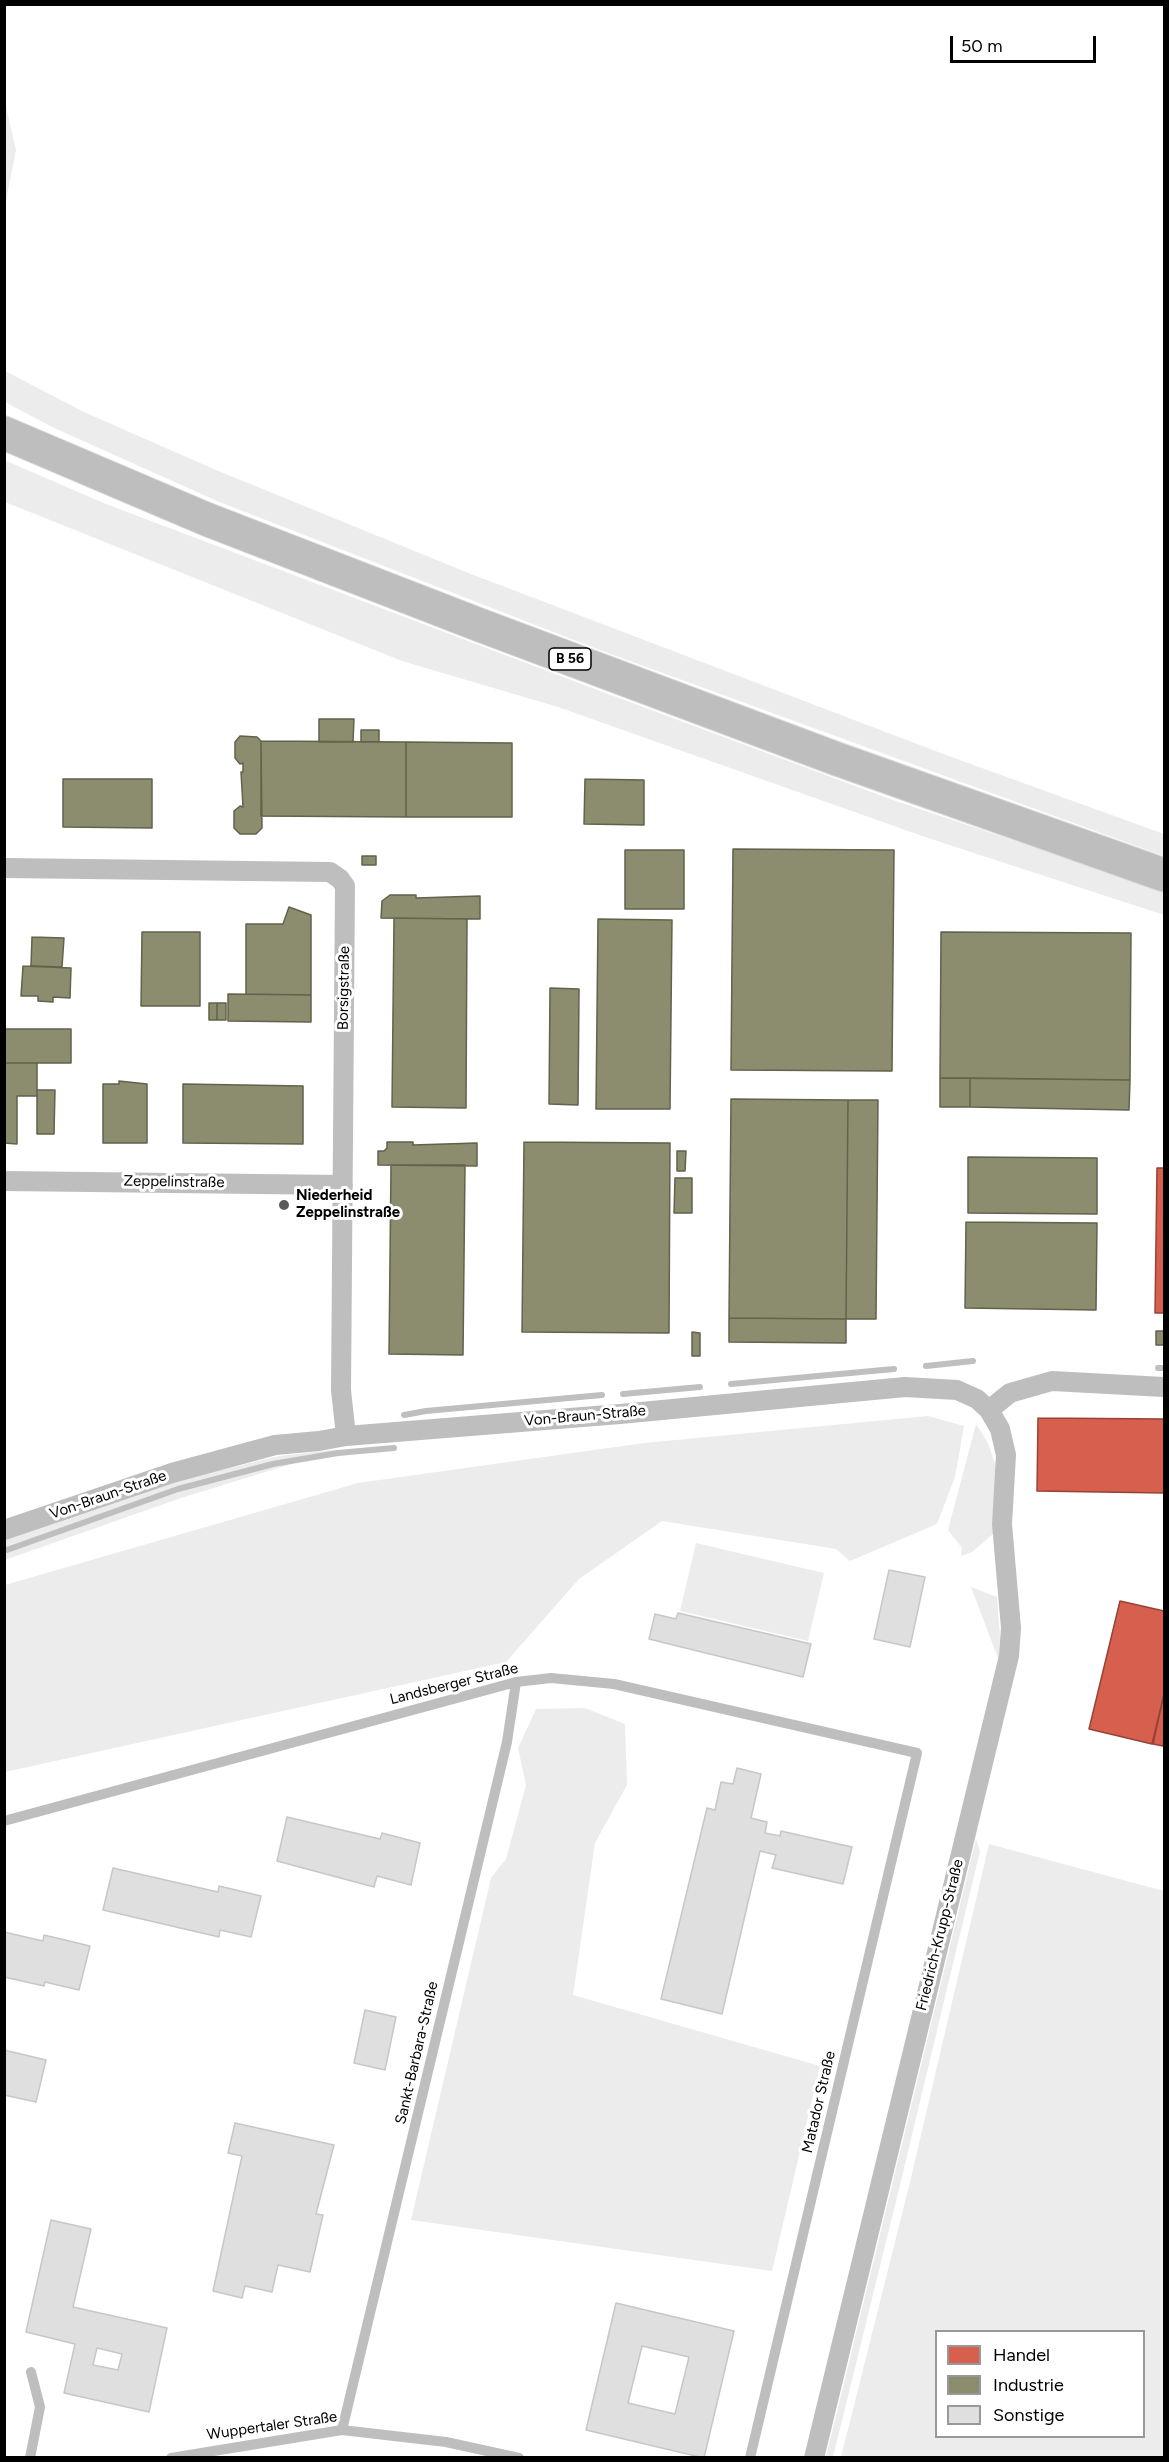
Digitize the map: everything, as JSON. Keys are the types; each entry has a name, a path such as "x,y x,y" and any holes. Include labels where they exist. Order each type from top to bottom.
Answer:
{"highway":[{"name":"B 56","path":"4,433 206,519 477,624 837,759 1164,875"}],"street":[{"name":"Borsigstraße","path":"4,868 330,872 345,886 340,1390 346,1436"},
{"name":"Zeppelinstraße","path":"4,1180 343,1185"},
{"path":"989,1410 1010,1393 1052,1382 1164,1387"},
{"name":"Von-Braun-Straße","path":"4,1530 184,1470 275,1445 346,1436 620,1414 905,1387 957,1390 977,1399 989,1410"},
{"name":"Friedrich-Krupp-Straße","path":"814,2457 1009,1656 1011,1628 1002,1524 1006,1455 1000,1429 989,1410"}],"lane":[{"name":"Landsberger Straße","path":"4,1821 516,1682 551,1678 614,1684 917,1753"},
{"name":"Sankt-Barbara-Straße","path":"342,2430 504,1753 516,1682"},
{"name":"Matador Straße","path":"750,2457 917,1753"},
{"path":"30,2457 40,2406 31,2372"},
{"name":"Wuppertaler Straße","path":"171,2457 342,2430 446,2442 519,2457"}],"shaded area":[{"path":"4,98 16,150 5,206 4,206"},
{"path":"5,371 84,412 216,470 471,574 946,755 1164,834 1164,856 597,649 217,501 52,427 5,402"},
{"path":"4,460 106,504 893,800 1164,891 1164,915 925,837 558,707 402,661 5,502"},
{"path":"928,1416 964,1426 955,1477 937,1524 850,1561 836,1549 662,1521 579,1579 506,1662 5,1772 5,1585 358,1483 644,1443"},
{"path":"976,1424 988,1443 997,1470 993,1534 972,1552 961,1556 962,1548 948,1530"},
{"path":"340,1449 181,1498 5,1560 4,1539 191,1477 280,1456"},
{"path":"696,1543 824,1573 808,1641 680,1611"},
{"path":"971,1587 997,1597 999,1661"},
{"path":"585,1708 625,1724 627,1785 595,1843 573,1995 820,2066 772,2271 411,2220 491,1878 506,1859 526,1785 518,1748 536,1709"},
{"path":"976,1839 980,1851 900,2185 833,2457 826,2457"},
{"path":"989,1844 1164,1891 1164,2457 841,2457 910,2182"}],"building: Handel":[{"path":"1157,1168 1164,1168 1164,1313 1155,1313"},
{"path":"1038,1418 1164,1419 1164,1493 1037,1491"},
{"path":"1120,1601 1164,1611 1164,1694 1152,1744 1089,1729"},
{"path":"1164,1694 1164,1739 1163,1746 1153,1744"}],"building: Industrie":[{"path":"319,719 354,719 353,742 319,742"},
{"path":"361,730 379,730 379,742 361,742"},
{"path":"240,736 257,737 261,741 262,828 256,834 240,834 234,828 234,811 240,806 243,807 241,772 243,772 243,763 240,764 235,758 235,742"},
{"path":"261,741 406,742 406,817 261,816"},
{"path":"406,742 512,743 512,817 406,817"},
{"path":"63,779 152,779 152,828 63,827"},
{"path":"585,779 644,780 644,825 584,824"},
{"path":"733,849 894,850 892,1071 731,1070"},
{"path":"625,850 684,850 684,909 625,909"},
{"path":"362,856 376,856 376,865 362,865"},
{"path":"390,895 416,895 416,898 480,896 480,919 381,918 382,901"},
{"path":"289,907 311,915 311,995 246,994 246,924 283,924"},
{"path":"394,918 467,919 466,1108 392,1107"},
{"path":"598,919 672,920 670,1109 596,1109"},
{"path":"142,932 200,932 200,1006 141,1006"},
{"path":"941,932 1131,933 1130,1080 940,1078"},
{"path":"32,937 64,938 62,967 31,966"},
{"path":"23,966 71,968 70,998 53,997 53,1002 38,1001 38,996 21,996"},
{"path":"550,988 579,989 578,1105 549,1104"},
{"path":"228,994 311,995 311,1022 228,1021"},
{"path":"209,1003 217,1003 217,1020 209,1020"},
{"path":"217,1003 226,1003 226,1020 217,1020"},
{"path":"4,1029 71,1029 71,1063 4,1063"},
{"path":"4,1063 37,1063 37,1096 17,1096 17,1144 4,1143"},
{"path":"940,1078 970,1078 970,1107 940,1107"},
{"path":"970,1078 1130,1080 1129,1110 970,1107"},
{"path":"119,1081 147,1084 147,1143 103,1143 103,1084 119,1084"},
{"path":"183,1084 303,1086 303,1144 183,1143"},
{"path":"37,1090 55,1090 54,1134 37,1134"},
{"path":"731,1099 848,1100 846,1319 729,1318"},
{"path":"848,1100 878,1100 876,1319 846,1319"},
{"path":"387,1142 413,1142 413,1145 477,1143 477,1166 378,1165 378,1151 384,1151 387,1148"},
{"path":"524,1142 670,1143 669,1333 522,1332"},
{"path":"677,1151 686,1151 685,1171 677,1171"},
{"path":"968,1157 1097,1158 1097,1214 968,1213"},
{"path":"391,1165 465,1165 463,1355 389,1354"},
{"path":"675,1178 692,1178 692,1213 674,1213"},
{"path":"966,1222 1097,1223 1096,1310 965,1308"},
{"path":"729,1318 846,1319 846,1343 729,1342"},
{"path":"1156,1331 1164,1331 1164,1345 1156,1345"},
{"path":"692,1332 700,1333 700,1356 692,1356"}],"building: Sonstige":[{"path":"889,1570 925,1577 910,1647 874,1639"},
{"path":"678,1613 811,1644 803,1677 649,1639 655,1614 676,1619"},
{"path":"737,1768 761,1774 751,1818 767,1822 765,1833 780,1836 781,1831 852,1847 843,1884 772,1868 776,1855 760,1851 722,2014 661,1999 707,1808 715,1810 721,1782 733,1784"},
{"path":"287,1817 380,1839 382,1833 420,1843 411,1885 377,1876 374,1887 277,1861"},
{"path":"113,1868 218,1892 219,1886 261,1896 251,1937 220,1930 219,1937 103,1910"},
{"path":"4,1932 43,1941 44,1935 90,1946 79,1990 45,1982 44,1986 4,1977"},
{"path":"365,2010 396,2017 385,2070 354,2063"},
{"path":"4,2050 46,2060 36,2102 4,2095"},
{"path":"235,2123 334,2145 316,2214 323,2215 310,2272 278,2265 272,2292 245,2286 242,2298 213,2291 242,2156 228,2153"},
{"path":"51,2220 91,2229 73,2307 167,2328 149,2412 64,2393 75,2344 26,2332","holes":["97,2348 122,2354 118,2370 93,2365"]},
{"path":"616,2303 734,2331 704,2458 586,2430","holes":["642,2346 689,2357 675,2414 628,2403"]}],"waterway":[{"path":"926,1366 973,1361"},
{"path":"1158,1368 1164,1368"},
{"path":"731,1384 894,1369"},
{"path":"623,1394 700,1387"},
{"path":"404,1415 602,1395"},
{"path":"4,1551 178,1489 273,1464 338,1453 394,1448"}],"place":[{"name":"Niederheid Zeppelinstraße","path":"284,1205"}]}
